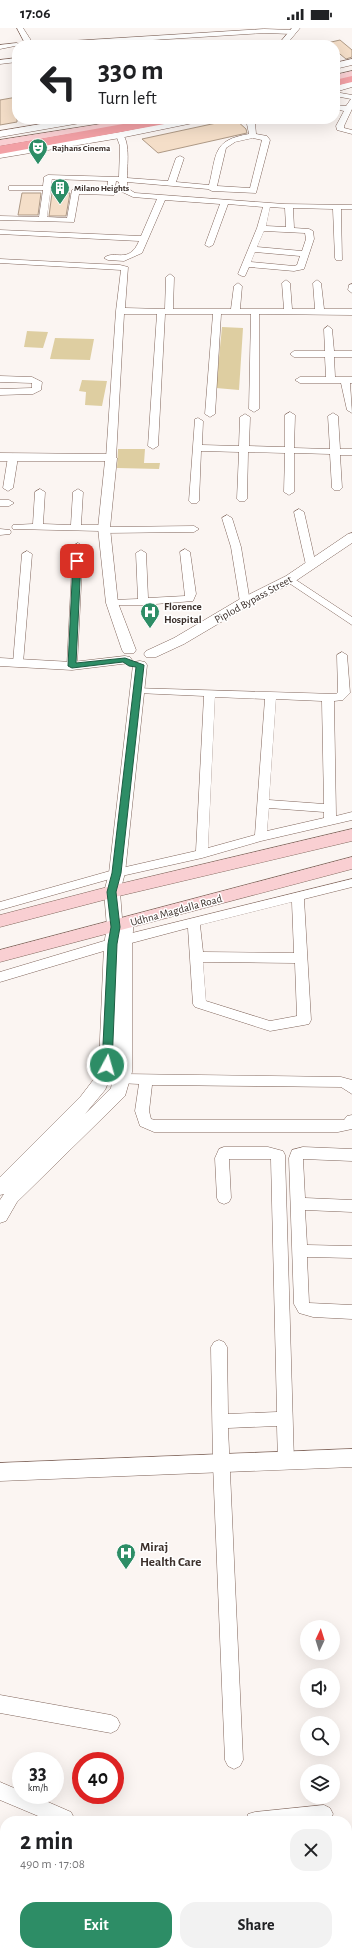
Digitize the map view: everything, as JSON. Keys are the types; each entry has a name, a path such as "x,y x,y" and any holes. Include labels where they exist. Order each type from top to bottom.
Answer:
{"main road":[{"path":"340,70 352,67"},
{"path":"340,76 352,72"},
{"path":"340,82 352,79"},
{"path":"0,138 83,124"},
{"path":"0,144 107,124"},
{"path":"0,144 118,124"},
{"path":"0,150 143,124"},
{"path":"0,921 115,891 352,835"},
{"name":"Udhna Magdalla Road","path":"0,956 119,934 352,864"}],"street":[{"path":"20,28 25,40"},
{"path":"105,40 223,31 294,30"},
{"path":"286,40 294,30"},
{"path":"0,47 12,46"},
{"path":"0,62 12,61"},
{"path":"340,65 352,62"},
{"path":"340,88 352,84"},
{"path":"340,95 352,97"},
{"path":"352,101 340,128 344,131 352,132"},
{"path":"340,108 348,109"},
{"path":"0,134 57,124"},
{"path":"0,154 120,135 174,124"},
{"path":"251,124 253,136"},
{"path":"120,135 124,146 123,189 127,193 161,199 289,206 352,206"},
{"path":"43,220 48,177 112,179 212,189 254,191 266,140 264,138 253,136 232,140 225,144 222,148 212,189"},
{"path":"171,185 180,158"},
{"path":"82,193 84,178"},
{"path":"0,218 71,220 75,192 111,193 112,179"},
{"path":"12,188 47,188"},
{"path":"0,252 124,259 139,251 161,199"},
{"path":"209,245 225,202"},
{"path":"242,274 254,246 267,205"},
{"path":"289,206 290,230"},
{"path":"337,206 339,258"},
{"path":"290,230 309,232 306,250 299,269 294,269 254,246 290,230"},
{"path":"0,232 143,239"},
{"path":"254,246 306,250"},
{"path":"254,246 306,250"},
{"path":"0,261 125,269 120,311 111,458 104,529 112,603 127,655 131,664 140,665 148,662 151,654 142,648 127,655 72,666 0,662"},
{"path":"153,446 165,311 170,277"},
{"path":"286,283 288,312"},
{"path":"317,283 320,312"},
{"path":"235,312 238,286"},
{"path":"120,311 352,312"},
{"path":"210,414 218,311"},
{"path":"254,409 255,312"},
{"path":"328,329 331,380"},
{"path":"294,354 352,354"},
{"path":"0,379 32,380 37,382 36,390 33,391 0,392"},
{"path":"300,380 349,380 352,410"},
{"path":"289,492 290,415"},
{"path":"333,416 337,488"},
{"path":"242,499 245,417"},
{"path":"194,501 198,421"},
{"path":"197,448 352,452"},
{"path":"0,457 111,458"},
{"path":"8,488 13,457"},
{"path":"38,527 40,492"},
{"path":"76,528 78,492"},
{"path":"299,512 312,565"},
{"path":"227,518 236,547 245,602"},
{"path":"17,527 194,529"},
{"name":"Piplod Bypass Street","path":"151,654 179,641 245,602 290,579 352,537"},
{"path":"72,666 78,546"},
{"path":"112,603 189,599 191,594 185,552"},
{"path":"18,663 27,554"},
{"path":"140,554 143,602"},
{"path":"290,579 352,622"},
{"path":"137,690 328,699 339,698 344,693 342,655"},
{"path":"0,1216 11,1197 119,1091 123,1079 119,934 115,891 140,665"},
{"path":"202,854 210,694"},
{"path":"261,837 271,696"},
{"path":"328,699 330,821"},
{"path":"263,804 329,808"},
{"path":"0,906 116,873 202,854 261,837 352,816"},
{"path":"0,976 119,934 194,923 298,898 352,883"},
{"path":"194,923 200,1004 270,1026 304,1020 298,898"},
{"path":"0,1188 87,1101 100,1086 104,1078 109,1057 119,934"},
{"path":"197,957 301,958"},
{"path":"123,1079 341,1082 350,1085 352,1089"},
{"path":"146,1080 142,1111 145,1122 154,1126 338,1126 348,1125 352,1120"},
{"path":"352,1155 303,1152 297,1154 302,1304 304,1308 313,1311 352,1312"},
{"path":"224,1198 222,1158 224,1153 268,1153 278,1156 286,1462"},
{"path":"298,1204 352,1206"},
{"path":"300,1251 352,1252"},
{"path":"219,1347 221,1464 234,1760"},
{"path":"221,1421 285,1419"},
{"path":"0,1472 286,1462 352,1458"},
{"path":"0,1704 111,1724"},
{"path":"0,1791 60,1816"},
{"path":"304,1816 324,1814"}],"shaded area":[{"path":"222,327 243,328 239,390 216,388"},
{"path":"27,331 48,332 43,348 24,347"},
{"path":"55,338 94,339 90,360 50,359"},
{"path":"82,380 107,381 102,406 85,405 86,392 79,391"},
{"path":"118,449 145,449 144,463 160,463 159,469 117,468"}],"building":[{"path":"340,40 352,50 352,57 346,59 340,54"},
{"path":"12,98 12,123 0,125 0,100"},
{"path":"212,124 240,124 246,129 247,133 158,153 142,139"},
{"name":"Milano Heights","path":"22,193 41,193 38,215 18,215"},
{"name":"Milano Heights","path":"52,193 70,193 66,216 49,216"}],"place":[{"name":"Rajhans Cinema","path":"38,165"},
{"name":"Milano Heights","path":"60,205"},
{"name":"Florence Hospital","path":"150,629"},
{"name":"Miraj Health Care","path":"126,1570"}],"route":[{"path":"77,561 72,666 125,660 131,664 140,665 116,873 112,892 115,912 115,927 112,944 109,1057 107,1065"}]}
